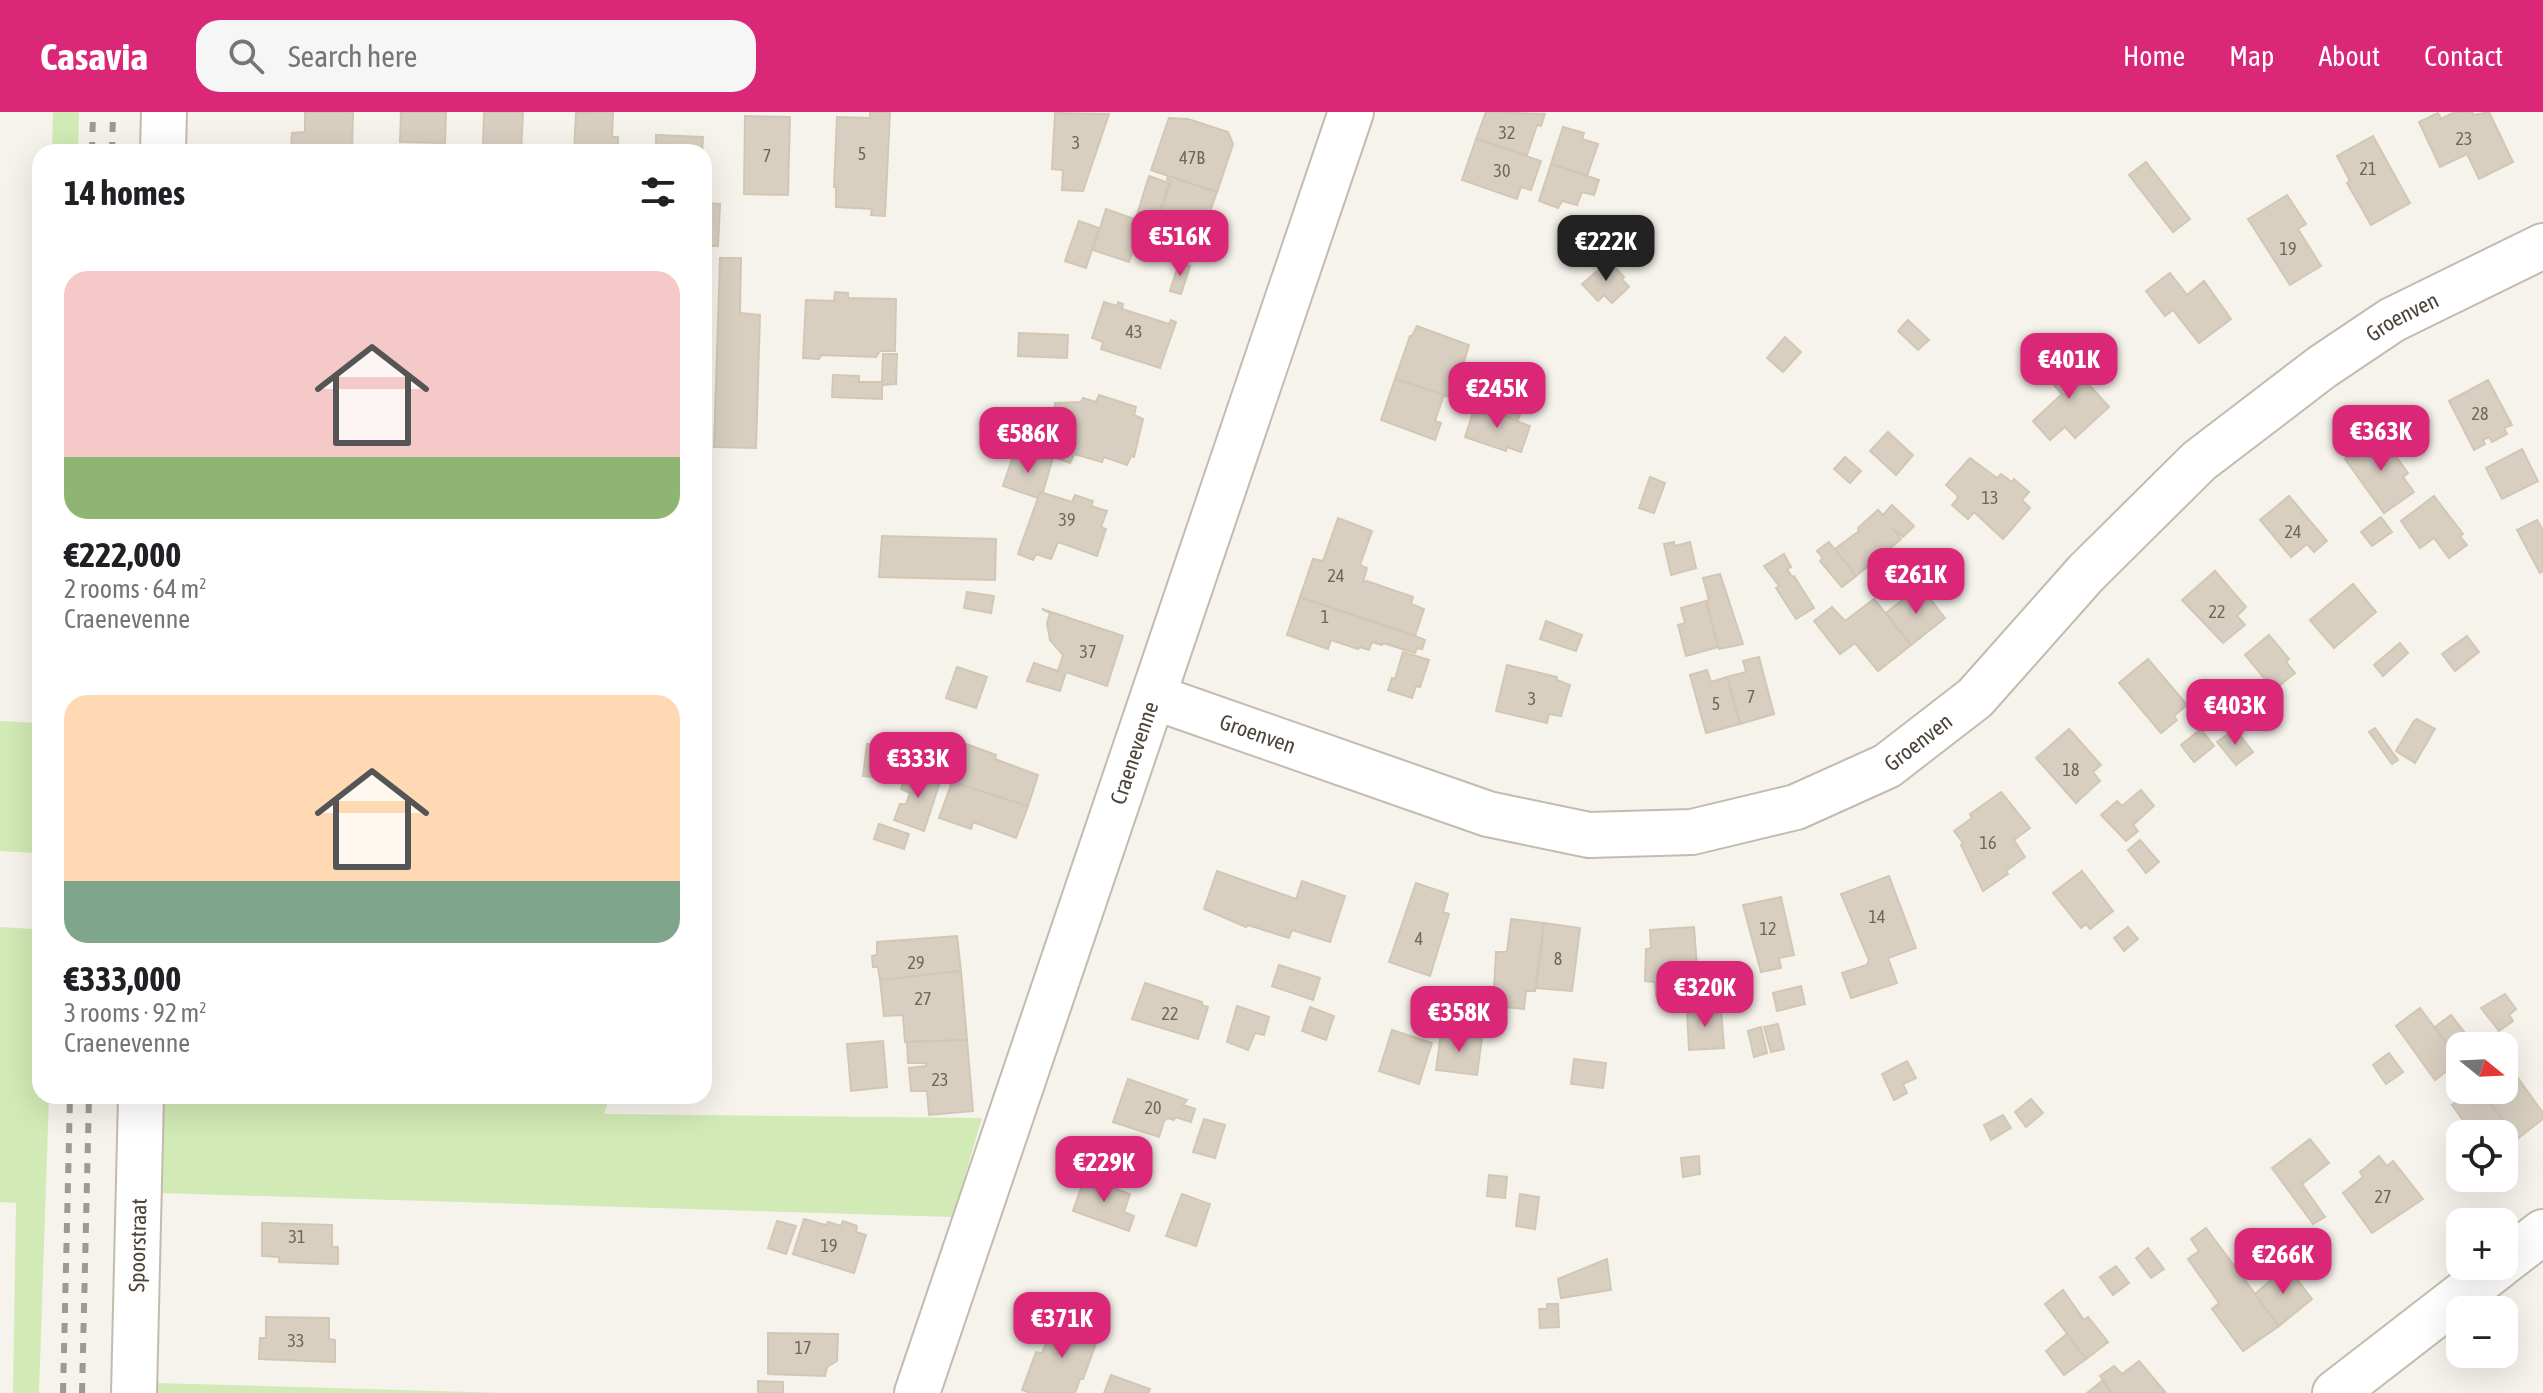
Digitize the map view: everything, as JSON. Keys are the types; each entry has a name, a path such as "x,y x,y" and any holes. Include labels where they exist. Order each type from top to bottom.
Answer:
{"street":[{"path":"163,144 164,112"},
{"name":"Craenevenne","path":"917,1393 1351,112"},
{"name":"Groenven","path":"1154,697 1488,814 1589,835 1692,832 1796,807 1887,766 1975,698 2086,573 2199,461 2322,367 2392,320 2543,246"},
{"name":"Spoorstraat","path":"134,1393 141,1104"},
{"path":"2518,1252 2543,1232"},
{"path":"2335,1393 2481,1280"}],"green space":[{"path":"53,112 79,112 78,144 52,144"},
{"path":"0,721 32,723 32,853 0,851"},
{"path":"0,927 32,929 32,1104 49,1104 39,1393 13,1393 16,1203 0,1202"},
{"path":"165,1104 607,1104 604,1114 982,1118 953,1217 160,1193"},
{"path":"156,1383 505,1393 156,1393"}],"building":[{"path":"305,112 353,112 352,144 291,144 292,133 305,132"},
{"path":"401,112 446,112 445,143 400,142"},
{"path":"484,112 523,112 521,144 483,144"},
{"path":"613,112 612,137 618,137 618,144 574,144 576,113"},
{"path":"870,112 890,112 885,216 871,215 872,209 836,207 837,117 870,118"},
{"path":"1486,112 1545,114 1541,126 1537,125 1527,155 1476,139"},
{"path":"2455,112 2472,112 2474,115 2489,112 2513,162 2479,179 2467,154 2440,167 2419,122 2438,113 2441,119"},
{"path":"1055,113 1109,114 1083,191 1062,190 1063,170 1052,169"},
{"path":"745,116 790,117 788,195 744,194"},
{"path":"1169,118 1188,119 1228,132 1233,144 1217,192 1151,170"},
{"path":"1563,127 1584,133 1582,139 1598,144 1587,176 1551,164"},
{"path":"656,135 703,137 703,144 656,144"},
{"path":"2373,136 2410,203 2371,225 2347,183 2350,181 2337,156"},
{"path":"1476,139 1541,161 1531,190 1521,187 1517,199 1462,180"},
{"path":"2146,162 2190,219 2173,232 2129,175"},
{"path":"1551,164 1599,180 1594,195 1582,192 1577,205 1562,201 1558,208 1539,201"},
{"path":"1149,176 1169,183 1156,221 1137,215"},
{"path":"1168,176 1217,192 1199,242 1156,229 1171,181 1167,180"},
{"path":"2287,195 2306,224 2298,229 2321,266 2290,285 2248,219"},
{"path":"712,204 720,204 718,246 712,246"},
{"path":"1106,209 1143,222 1129,262 1093,250"},
{"path":"1079,221 1099,228 1086,268 1065,261"},
{"path":"720,258 741,258 740,313 760,315 756,448 714,447"},
{"path":"1609,261 1629,287 1612,303 1604,295 1598,301 1582,284"},
{"path":"1179,263 1190,266 1181,294 1170,291"},
{"path":"2170,273 2187,295 2204,281 2231,319 2199,343 2173,310 2165,316 2146,291"},
{"path":"835,292 848,293 848,298 896,299 895,351 880,351 876,357 821,355 819,359 803,358 806,300 834,301"},
{"path":"1104,302 1117,306 1118,302 1123,304 1122,309 1169,324 1171,320 1176,322 1160,368 1101,349 1103,342 1092,338"},
{"path":"1908,320 1929,340 1918,350 1898,331"},
{"path":"1417,326 1469,345 1459,378 1479,385 1487,363 1532,379 1518,420 1395,379 1410,336"},
{"path":"1019,333 1068,335 1067,358 1018,356"},
{"path":"1785,337 1801,352 1783,372 1767,358"},
{"path":"2060,352 2109,407 2075,438 2065,427 2050,440 2033,421 2062,394 2040,370"},
{"path":"883,354 897,354 896,384 882,385 882,399 832,397 833,375 859,376 859,382 882,382"},
{"path":"1395,379 1444,395 1435,421 1441,423 1435,440 1381,420"},
{"path":"2488,380 2512,425 2504,428 2507,434 2492,442 2489,437 2483,440 2485,444 2474,450 2449,401"},
{"path":"1099,395 1136,407 1134,415 1143,419 1134,457 1131,456 1127,465 1104,457 1102,462 1074,454 1070,463 1056,458 1002,455 1002,424 1053,425 1055,403 1081,402 1083,398 1096,402"},
{"path":"1475,406 1530,426 1521,452 1507,447 1506,451 1465,437"},
{"path":"1888,432 1913,455 1896,475 1870,451"},
{"path":"2380,434 2408,473 2403,477 2414,492 2384,513 2345,459"},
{"path":"2522,449 2538,481 2502,499 2486,468"},
{"path":"1013,456 1053,458 1043,492 1038,498 1003,486"},
{"path":"1845,457 1861,471 1850,483 1834,469"},
{"path":"1970,458 1997,478 2001,474 2012,482 2014,479 2029,492 2022,500 2030,508 2003,539 1974,512 1968,519 1952,505 1958,498 1946,485"},
{"path":"1650,477 1665,483 1654,513 1639,508"},
{"path":"1040,492 1072,502 1075,495 1093,501 1091,506 1107,511 1101,527 1106,529 1097,556 1058,542 1051,559 1036,554 1033,560 1018,554"},
{"path":"2289,496 2327,541 2314,552 2307,544 2291,557 2260,520"},
{"path":"2434,496 2463,534 2460,536 2467,545 2449,558 2434,538 2420,548 2401,521"},
{"path":"1892,505 1914,526 1903,537 1892,528 1901,539 1856,576 1835,549 1859,531 1858,528 1878,510 1883,515"},
{"path":"2381,517 2392,532 2372,546 2361,532"},
{"path":"1338,518 1372,531 1360,565 1367,568 1363,582 1413,597 1411,604 1424,609 1415,636 1300,597 1313,559 1323,561"},
{"path":"2537,520 2543,530 2543,571 2540,573 2517,530"},
{"path":"882,536 996,539 995,580 879,577"},
{"path":"1674,542 1675,546 1690,542 1696,568 1671,575 1664,544"},
{"path":"1829,542 1856,576 1842,587 1820,561 1823,558 1817,551"},
{"path":"1784,554 1791,567 1787,569 1814,608 1796,619 1776,588 1779,586 1764,566"},
{"path":"2215,571 2246,607 2237,616 2245,625 2223,643 2182,600"},
{"path":"1720,574 1743,644 1719,649 1703,578"},
{"path":"2353,584 2376,612 2334,648 2310,620"},
{"path":"1920,586 1945,618 1911,645 1886,613"},
{"path":"967,592 994,596 991,613 964,608"},
{"path":"1300,597 1425,640 1422,649 1417,648 1415,653 1372,642 1369,650 1358,649 1331,640 1328,649 1287,635"},
{"path":"1874,599 1911,645 1878,671 1855,643 1840,654 1814,621 1832,607 1845,621"},
{"path":"1706,601 1718,647 1686,656 1678,625 1685,623 1681,608"},
{"path":"1042,609 1123,636 1107,686 1066,672 1060,691 1027,681 1034,663 1058,671 1063,655 1050,640 1047,623 1050,613"},
{"path":"1546,621 1582,635 1576,651 1540,639"},
{"path":"2269,635 2289,659 2286,662 2295,673 2274,690 2245,655"},
{"path":"2467,636 2479,652 2455,671 2442,654"},
{"path":"2400,643 2408,653 2383,676 2374,665"},
{"path":"1403,652 1429,660 1420,687 1416,686 1412,698 1388,690 1392,678 1395,679"},
{"path":"1759,657 1774,714 1740,724 1727,677 1746,672 1743,661"},
{"path":"2148,659 2187,705 2174,716 2177,720 2161,733 2119,683"},
{"path":"1507,665 1557,677 1557,680 1570,685 1561,716 1549,714 1547,723 1496,711"},
{"path":"957,667 987,677 976,708 946,698"},
{"path":"1707,670 1711,682 1727,677 1740,724 1706,733 1690,675"},
{"path":"2417,719 2435,729 2415,763 2396,751"},
{"path":"2375,728 2398,760 2392,764 2369,732"},
{"path":"2069,729 2101,765 2093,772 2100,781 2076,803 2036,758"},
{"path":"2201,729 2214,746 2194,762 2181,745"},
{"path":"2235,729 2253,752 2236,765 2217,742"},
{"path":"917,742 926,746 928,742 951,751 941,779 919,772 917,776 896,770 895,780 863,776 867,744 913,751"},
{"path":"966,744 1038,775 1028,806 952,782"},
{"path":"919,772 941,779 924,831 894,820 900,804 906,804 910,793 901,789 906,773 917,776"},
{"path":"952,782 1028,806 1016,838 973,822 971,829 939,818"},
{"path":"2141,790 2154,806 2133,825 2138,831 2126,841 2101,815 2117,801 2122,806"},
{"path":"2001,792 2030,828 2014,840 2025,857 2006,871 2008,874 1983,891 1961,845 1963,843 1954,831 1972,818 1970,814"},
{"path":"879,824 909,834 904,849 874,839"},
{"path":"2140,840 2159,862 2146,873 2128,850"},
{"path":"1217,871 1296,899 1302,881 1345,896 1330,942 1292,930 1289,938 1248,925 1246,927 1204,909"},
{"path":"2082,871 2113,911 2090,929 2086,924 2081,928 2053,893"},
{"path":"1889,876 1916,948 1888,958 1897,983 1851,998 1842,973 1867,965 1869,960 1841,894"},
{"path":"1416,883 1448,894 1443,912 1449,914 1430,976 1389,962"},
{"path":"1781,897 1794,955 1779,958 1781,968 1761,972 1743,905"},
{"path":"1511,919 1544,923 1535,991 1526,991 1524,1009 1493,1006 1496,952 1507,952"},
{"path":"1544,923 1580,928 1572,991 1536,988"},
{"path":"1694,927 1699,993 1679,994 1679,1004 1675,1005 1673,996 1656,996 1655,982 1645,981 1646,949 1651,948 1650,930"},
{"path":"2128,927 2138,939 2124,951 2114,938"},
{"path":"957,936 961,971 880,980 878,967 873,967 872,956 877,955 877,942"},
{"path":"1279,965 1320,978 1313,1000 1272,986"},
{"path":"961,971 967,1040 905,1042 903,1015 884,1016 880,980"},
{"path":"1145,983 1202,1002 1208,1007 1198,1039 1132,1019"},
{"path":"1801,986 1805,1004 1777,1011 1773,993"},
{"path":"2505,994 2516,1009 2509,1015 2513,1021 2499,1031 2481,1008"},
{"path":"1237,1006 1269,1017 1264,1035 1255,1033 1248,1050 1227,1042"},
{"path":"1310,1007 1334,1016 1326,1040 1302,1031"},
{"path":"1721,1008 1724,1048 1689,1050 1687,1011"},
{"path":"2420,1008 2446,1043 2446,1071 2435,1080 2396,1026"},
{"path":"2451,1015 2464,1032 2446,1032 2446,1043 2435,1027"},
{"path":"1778,1024 1784,1049 1771,1052 1764,1027"},
{"path":"1761,1027 1767,1053 1754,1057 1748,1031"},
{"path":"1392,1030 1432,1043 1419,1084 1379,1071"},
{"path":"1441,1033 1482,1038 1477,1075 1436,1070"},
{"path":"967,1040 973,1111 929,1115 927,1091 911,1091 909,1068 926,1066 926,1063 908,1063 907,1042"},
{"path":"883,1041 887,1087 851,1091 847,1044"},
{"path":"2389,1053 2403,1072 2386,1084 2373,1065"},
{"path":"1574,1059 1606,1063 1603,1088 1571,1084"},
{"path":"1907,1061 1916,1078 1903,1084 1907,1093 1894,1100 1882,1074"},
{"path":"2518,1078 2543,1113 2543,1119 2518,1138 2518,1120 2503,1120 2491,1104 2518,1104"},
{"path":"1128,1079 1187,1100 1183,1105 1195,1109 1191,1122 1168,1118 1159,1137 1113,1122"},
{"path":"2031,1099 2043,1113 2026,1127 2015,1112"},
{"path":"2491,1104 2503,1120 2463,1120 2452,1105"},
{"path":"2003,1115 2011,1128 1991,1140 1984,1125"},
{"path":"1204,1119 1225,1125 1215,1158 1193,1152"},
{"path":"2310,1139 2329,1163 2302,1184 2325,1217 2313,1224 2272,1168"},
{"path":"1699,1156 1700,1174 1683,1177 1681,1158"},
{"path":"2379,1156 2387,1166 2393,1161 2423,1199 2372,1233 2343,1193 2363,1177 2360,1172"},
{"path":"1489,1175 1507,1177 1505,1198 1487,1196"},
{"path":"1085,1177 1130,1194 1124,1212 1134,1216 1129,1231 1073,1211"},
{"path":"1182,1194 1210,1204 1196,1246 1166,1236"},
{"path":"1520,1194 1539,1197 1535,1229 1516,1226"},
{"path":"804,1219 841,1226 843,1221 857,1226 856,1232 866,1235 854,1273 793,1254"},
{"path":"777,1221 796,1226 786,1254 768,1248"},
{"path":"262,1223 332,1225 332,1247 338,1247 338,1264 279,1262 279,1257 262,1256"},
{"path":"2206,1228 2279,1326 2243,1351 2212,1309 2219,1303 2188,1259 2199,1251 2191,1239"},
{"path":"2148,1248 2164,1269 2151,1278 2136,1258"},
{"path":"1607,1259 1611,1290 1561,1298 1558,1279"},
{"path":"2116,1266 2129,1283 2113,1295 2100,1277"},
{"path":"2287,1266 2312,1299 2279,1326 2255,1294"},
{"path":"2063,1290 2084,1320 2088,1317 2108,1342 2086,1359 2045,1304"},
{"path":"1547,1304 1558,1304 1559,1327 1540,1328 1539,1309 1547,1309"},
{"path":"266,1317 329,1318 329,1339 335,1340 335,1362 259,1359 260,1338 266,1338"},
{"path":"1065,1321 1096,1331 1094,1337 1098,1338 1075,1393 1030,1393 1022,1390 1036,1352 1042,1353 1054,1322 1062,1325"},
{"path":"768,1333 838,1334 837,1361 827,1367 825,1376 768,1374"},
{"path":"2067,1334 2086,1359 2064,1375 2046,1351"},
{"path":"2139,1361 2166,1393 2112,1393 2100,1376 2114,1366 2122,1374"},
{"path":"1111,1375 1150,1389 1148,1393 1104,1393"},
{"path":"758,1381 783,1382 783,1393 758,1393"},
{"path":"2102,1381 2111,1393 2087,1393"}],"railway":[{"path":"92,144 93,112"},
{"path":"112,144 113,112"},
{"path":"63,1393 70,1104"},
{"path":"82,1393 89,1104"}]}
